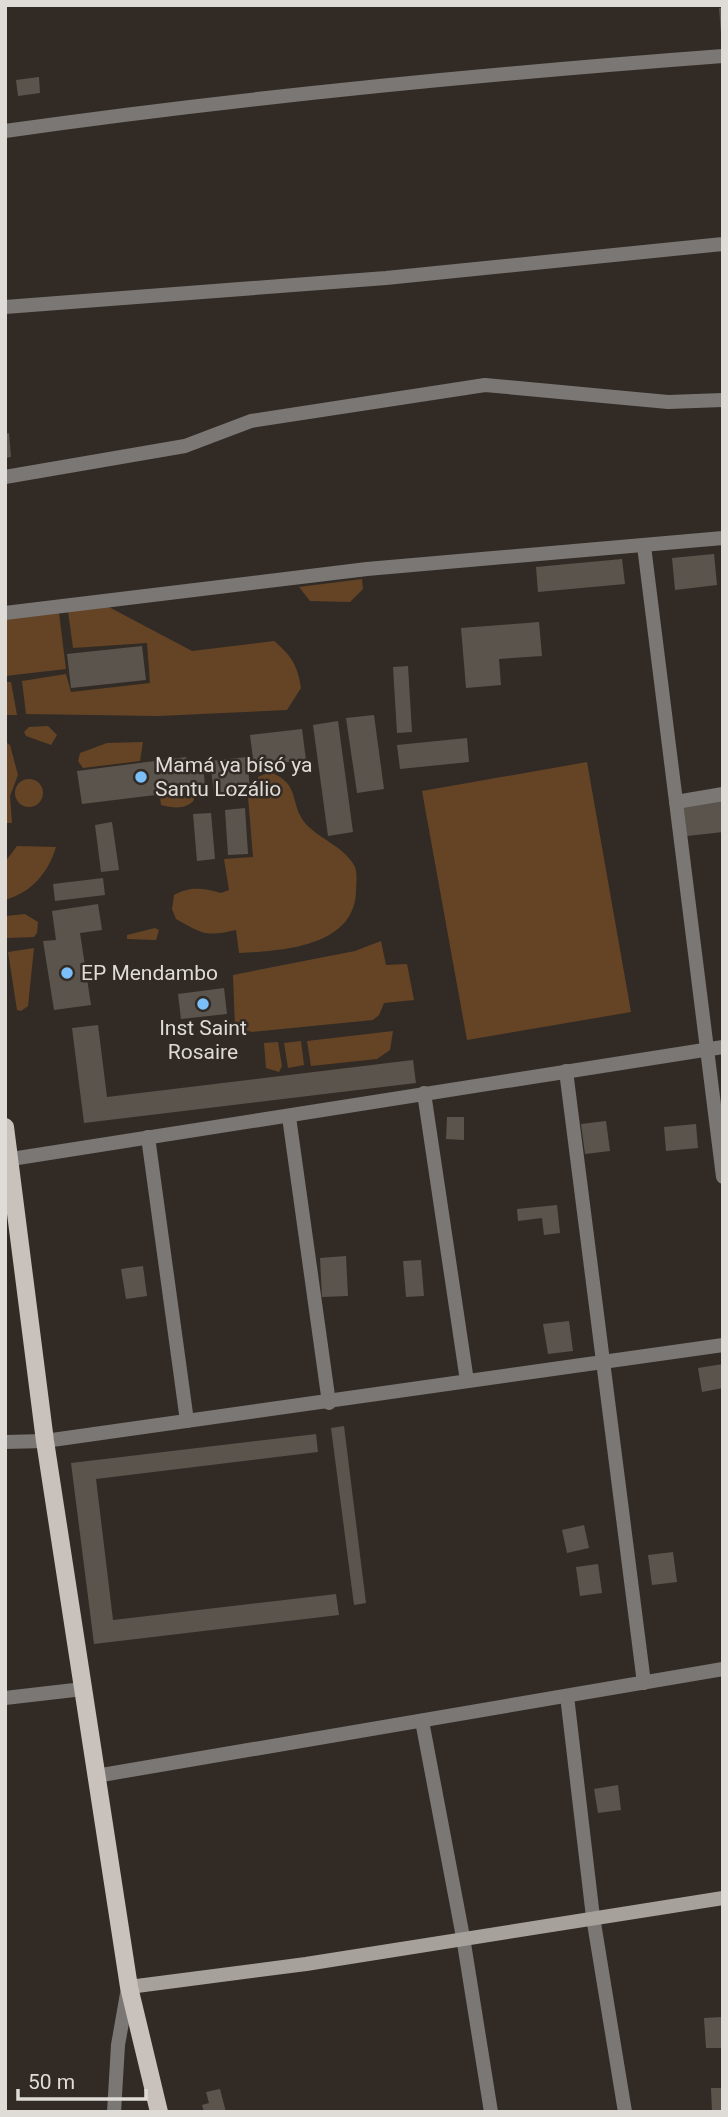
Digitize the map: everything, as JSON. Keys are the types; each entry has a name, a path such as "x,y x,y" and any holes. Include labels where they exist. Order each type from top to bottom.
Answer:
{"main road":[{"path":"5,1127 7,1160 45,1441 128,1987 159,2112"}],"street":[{"path":"5,131 167,108 449,77 723,56"},
{"path":"5,307 386,278 723,244"},
{"path":"5,477 185,446 251,421 485,385 668,402 723,400"},
{"path":"5,613 367,569 723,538"},
{"path":"644,545 723,1177"},
{"path":"676,802 723,794"},
{"path":"7,1160 723,1047"},
{"path":"566,1072 644,1683"},
{"path":"424,1093 467,1381"},
{"path":"289,1117 329,1403"},
{"path":"148,1138 187,1421"},
{"path":"5,1442 45,1441 329,1403 723,1345"},
{"path":"96,1776 723,1669"},
{"path":"5,1698 83,1689"},
{"path":"567,1696 593,1917 625,2112"},
{"path":"422,1721 463,1937 491,2112"},
{"path":"114,2112 118,2045 128,1987 306,1964 463,1937 723,1898"}],"shaded area":[{"path":"362,579 363,589 350,602 310,601 299,587"},
{"path":"107,606 192,651 274,641 293,662 301,688 287,710 158,716 26,714 22,681 66,674 71,692 150,683 147,643 73,648 68,611"},
{"path":"59,613 66,669 5,676 5,619"},
{"path":"5,682 11,682 17,715 5,715"},
{"path":"48,726 57,735 51,745 26,736 24,732 29,727"},
{"path":"5,742 10,745 18,775 10,796 12,823 5,823"},
{"path":"143,742 140,761 83,768 78,761 80,753 107,743"},
{"path":"587,762 631,1012 467,1040 422,791"},
{"path":"270,772 286,782 305,823 349,858 356,871 356,892 352,910 343,924 329,935 294,947 239,953 236,930 204,933 176,919 172,909 174,895 191,889 221,893 229,890 224,859 253,857 248,797 259,789 258,777"},
{"path":"29,779 39,783 43,793 39,803 29,807 19,803 15,793 19,783"},
{"path":"191,792 194,800 183,807 161,805 160,797"},
{"path":"17,846 56,847 38,880 23,892 5,900 5,862"},
{"path":"25,914 38,922 34,937 7,938 6,916"},
{"path":"155,928 159,930 156,940 127,939 127,935"},
{"path":"381,941 386,965 407,964 414,1000 384,1003 379,1015 373,1020 252,1032 235,1027 233,975 355,951"},
{"path":"34,948 28,1006 21,1011 17,1010 8,952"},
{"path":"393,1031 390,1050 377,1059 311,1066 307,1041"},
{"path":"301,1041 304,1065 288,1068 284,1043"},
{"path":"278,1042 282,1066 279,1072 266,1068 264,1043"}],"building":[{"path":"719,8 723,8 723,33 721,33"},
{"path":"39,77 40,93 18,96 16,80"},
{"path":"9,433 11,457 5,458 5,434"},
{"path":"714,554 717,585 675,590 672,558"},
{"path":"622,559 625,584 538,592 536,567"},
{"path":"539,622 542,656 499,659 501,685 466,688 461,628"},
{"path":"142,646 146,680 71,688 67,654"},
{"path":"408,666 412,732 397,733 393,667"},
{"path":"374,715 384,789 357,793 346,718"},
{"path":"338,721 353,832 328,836 313,725"},
{"path":"302,729 306,760 254,766 250,735"},
{"path":"467,738 469,762 400,769 397,745"},
{"name":"Mamá ya bísó ya Santu Lozálio","path":"186,757 187,761 202,760 205,784 189,786 188,791 82,804 77,771"},
{"path":"247,757 250,790 214,794 210,761"},
{"path":"723,798 723,832 687,836 683,802"},
{"path":"245,808 248,854 228,855 225,810"},
{"path":"211,813 215,859 197,861 193,814"},
{"path":"112,822 119,870 101,872 95,825"},
{"path":"103,878 105,895 55,901 53,884"},
{"name":"EP Mendambo","path":"98,904 102,930 80,933 91,1005 54,1010 43,941 56,940 52,911"},
{"name":"Inst Saint Rosaire","path":"224,988 227,1014 181,1019 178,994"},
{"path":"98,1025 107,1097 413,1060 416,1083 84,1123 72,1028"},
{"path":"447,1117 464,1117 464,1140 446,1139"},
{"path":"606,1121 610,1151 585,1154 581,1124"},
{"path":"696,1124 698,1148 666,1151 664,1127"},
{"path":"557,1205 560,1233 544,1235 542,1218 518,1221 517,1209"},
{"path":"346,1256 348,1296 322,1297 320,1258"},
{"path":"421,1260 424,1296 406,1297 403,1261"},
{"path":"143,1266 147,1296 126,1299 121,1269"},
{"path":"569,1321 573,1351 548,1354 543,1324"},
{"path":"723,1364 723,1388 702,1392 698,1368"},
{"path":"344,1426 366,1603 354,1605 331,1428"},
{"path":"316,1434 318,1452 96,1479 113,1620 336,1594 339,1615 94,1644 71,1463"},
{"path":"584,1525 589,1548 567,1553 562,1530"},
{"path":"673,1552 677,1582 652,1585 648,1555"},
{"path":"598,1564 602,1593 580,1596 576,1567"},
{"path":"618,1785 621,1810 598,1813 594,1789"},
{"path":"723,2017 723,2048 706,2048 704,2018"},
{"path":"711,2088 723,2088 723,2112 712,2112"},
{"path":"220,2089 226,2112 204,2112 202,2105 209,2103 206,2092"}],"place":[{"name":"Mamá ya bísó ya Santu Lozálio","path":"141,777"},
{"name":"EP Mendambo","path":"67,973"},
{"name":"Inst Saint Rosaire","path":"203,1004"}]}
